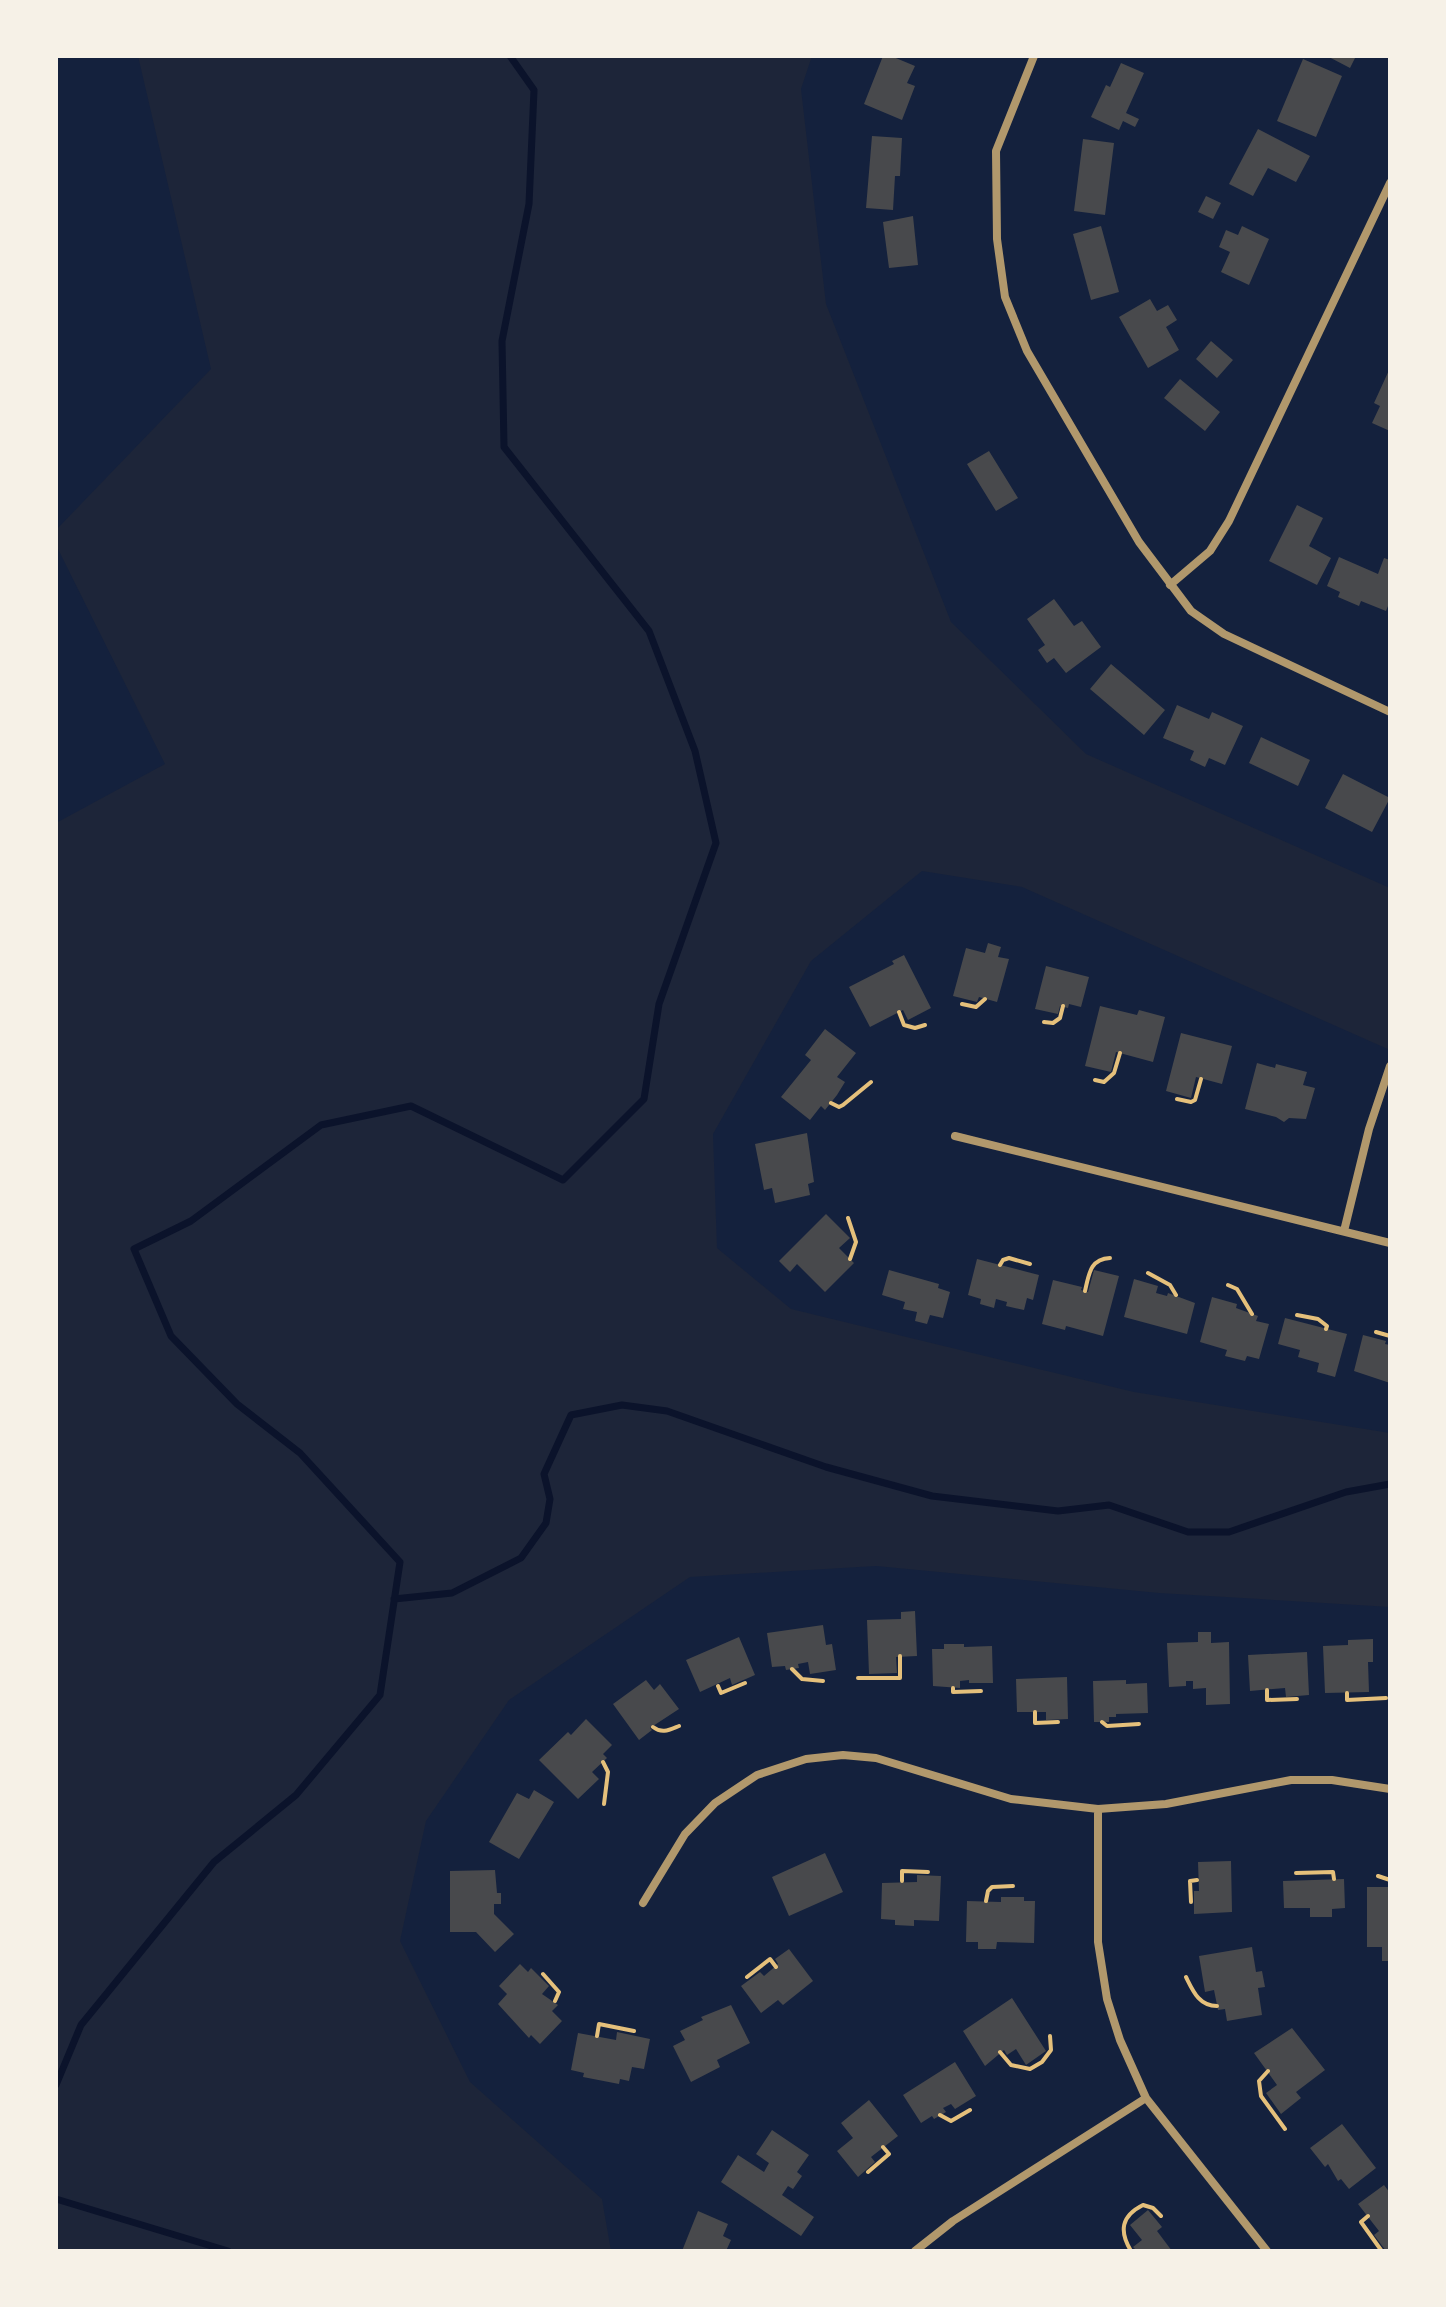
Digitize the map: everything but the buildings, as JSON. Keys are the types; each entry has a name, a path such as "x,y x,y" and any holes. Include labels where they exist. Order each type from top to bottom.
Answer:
{"street":[{"path":"1034,56 996,151 997,239 1005,297 1027,351 1139,542 1191,611 1224,634 1390,712"},
{"path":"1170,585 1210,551 1229,521 1390,183"},
{"path":"1344,1231 1369,1129 1390,1066"},
{"path":"955,1136 1390,1243"},
{"path":"643,1903 685,1834 715,1803 757,1775 806,1759 843,1755 876,1758 1011,1799 1098,1809 1166,1804 1291,1780 1332,1780 1390,1789"},
{"path":"1098,1809 1098,1942 1103,1978 1120,2040 1146,2098 1267,2251"},
{"path":"915,2251 953,2221 1146,2098"}],"path":[{"path":"962,1004 976,1007 985,999"},
{"path":"1044,1022 1053,1023 1060,1018 1063,1006"},
{"path":"899,1012 904,1025 915,1028 925,1025"},
{"path":"1095,1080 1104,1082 1112,1076 1120,1053"},
{"path":"1177,1099 1195,1100 1201,1079"},
{"path":"831,1103 843,1105 871,1082"},
{"path":"848,1218 856,1242 850,1259"},
{"path":"1000,1265 1009,1258 1030,1264"},
{"path":"1085,1291 1091,1266 1101,1258 1110,1258"},
{"path":"1148,1273 1170,1285 1176,1295"},
{"path":"1228,1285 1237,1289 1252,1314"},
{"path":"1297,1315 1318,1319 1327,1326 1326,1329"},
{"path":"1376,1332 1390,1336"},
{"path":"858,1678 900,1678 900,1656"},
{"path":"792,1669 802,1679 823,1681"},
{"path":"718,1686 721,1693 745,1683"},
{"path":"953,1688 953,1692 981,1691"},
{"path":"1267,1690 1267,1700 1297,1699"},
{"path":"1347,1693 1347,1700 1386,1698"},
{"path":"1035,1712 1035,1723 1058,1722"},
{"path":"1102,1722 1107,1726 1139,1724"},
{"path":"653,1727 667,1731 679,1726"},
{"path":"603,1762 608,1772 604,1804"},
{"path":"902,1881 902,1871 928,1872"},
{"path":"1296,1873 1333,1872 1334,1879"},
{"path":"1378,1876 1390,1880"},
{"path":"1191,1902 1190,1881 1197,1880"},
{"path":"986,1901 992,1887 1013,1886"},
{"path":"747,1977 770,1959 776,1967"},
{"path":"543,1974 559,1992 555,2001"},
{"path":"1186,1977 1200,2000 1217,2006"},
{"path":"597,2036 599,2024 634,2031"},
{"path":"1000,2052 1011,2065 1030,2069 1042,2062 1051,2050 1050,2036"},
{"path":"1268,2071 1259,2081 1261,2096 1285,2129"},
{"path":"940,2115 951,2121 970,2110"},
{"path":"868,2172 889,2154 883,2147"},
{"path":"1131,2251 1122,2227 1130,2214 1143,2205 1153,2208 1161,2216"},
{"path":"1368,2216 1361,2222 1381,2250"}],"shaded area":[{"path":"138,56 812,56 801,89 826,304 951,622 1086,754 1390,888 1390,1050 1022,887 922,871 811,961 713,1134 717,1248 791,1309 1134,1392 1390,1433 1390,1607 1159,1593 876,1566 690,1577 509,1700 426,1821 400,1941 470,2082 602,2199 611,2251 56,2251 56,823 165,764 56,545 56,530 211,369"}],"waterway":[{"path":"56,2085 81,2025 214,1862 296,1795 380,1695 400,1562 300,1453 237,1404 171,1336 134,1249 191,1221 321,1125 411,1106 563,1180 644,1099 659,1004 716,843 695,751 649,631 504,447 502,341 529,204 534,90 510,56"},
{"path":"394,1599 452,1593 521,1558 546,1523 550,1499 544,1474 571,1415 622,1405 667,1411 826,1467 932,1496 1058,1511 1109,1505 1188,1532 1229,1532 1346,1492 1390,1484"},
{"path":"56,2199 228,2251"}]}
